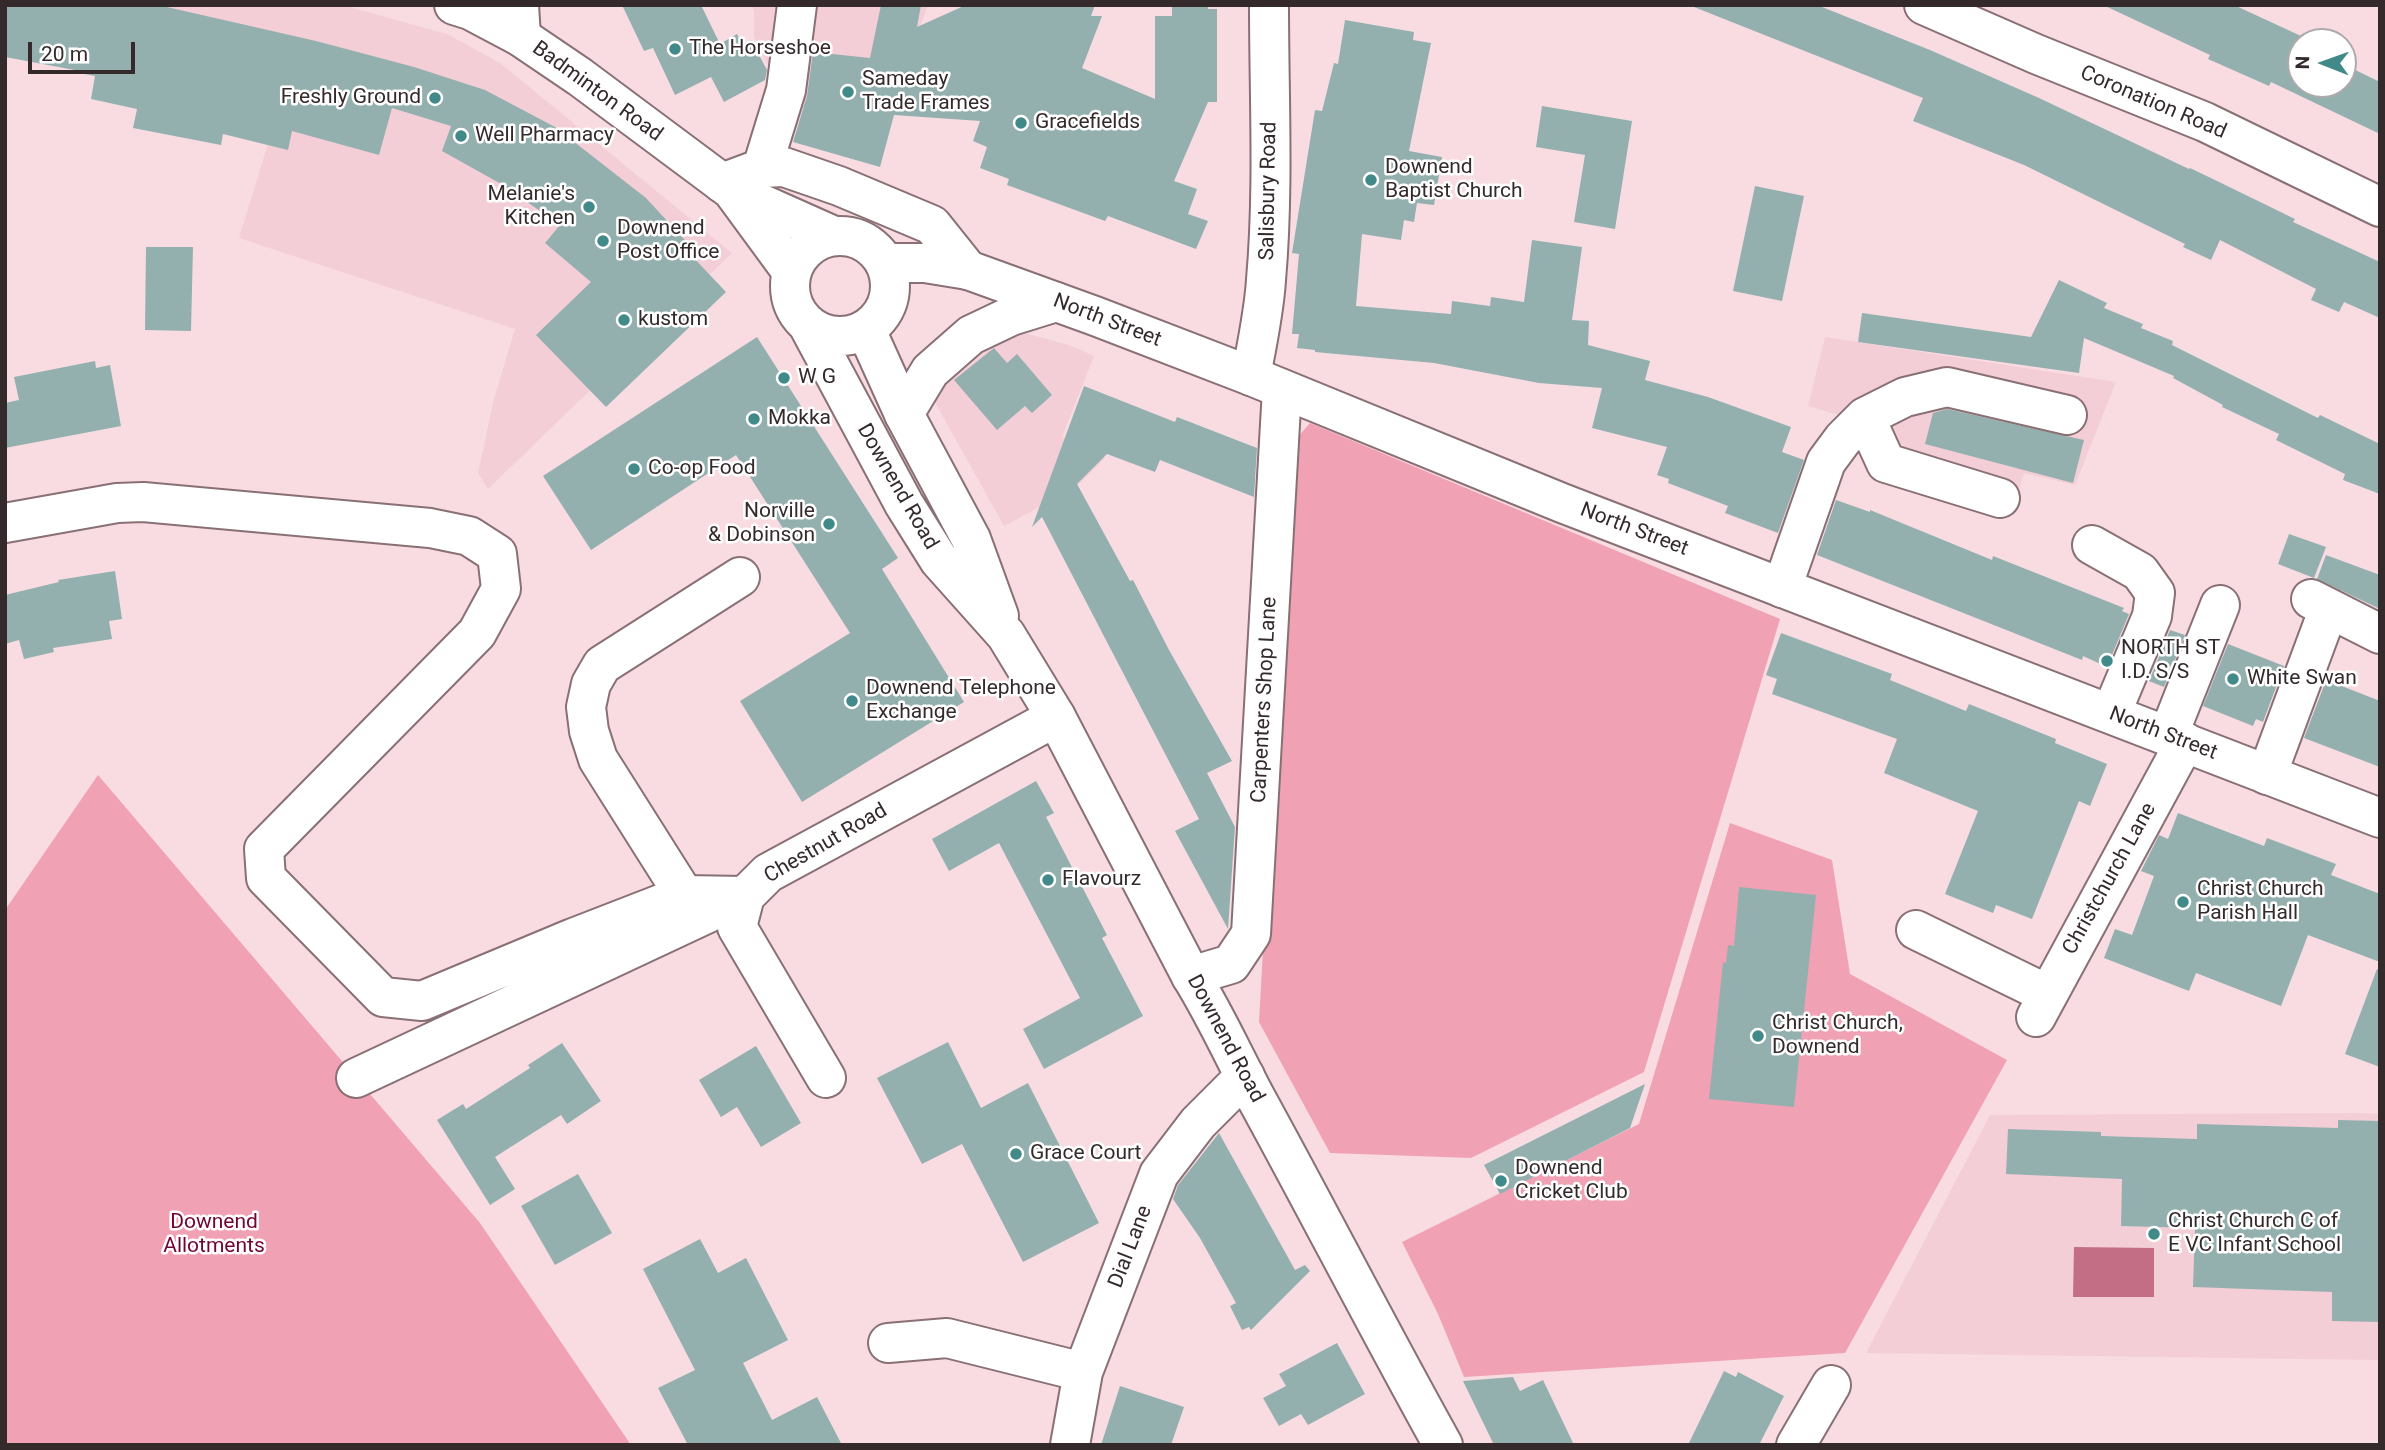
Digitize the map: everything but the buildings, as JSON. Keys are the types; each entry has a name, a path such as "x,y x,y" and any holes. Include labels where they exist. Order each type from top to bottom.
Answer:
{"main road":[{"path":"762,168 786,90 797,5"},
{"name":"Salisbury Road","path":"1267,382 1266,283 1259,175 1269,5"},
{"name":"Coronation Road","path":"1924,5 2035,54 2205,122 2380,207"},
{"name":"Badminton Road","path":"466,7 520,21 580,77 727,187 834,236"},
{"path":"727,187 762,168 784,167 839,186 932,225 968,270"},
{"name":"Badminton Road","path":"727,187 792,271"},
{"path":"834,236 850,237 864,242 876,251 885,263 890,277 890,293 878,320 866,330 852,336 836,337 808,326 792,301 792,271 799,258 821,240 834,236"},
{"name":"North Street","path":"885,263 925,263 968,270 1056,302 1267,382 1562,503 2380,818"},
{"path":"904,414 930,370 971,335 1011,316 1056,302"},
{"name":"Downend Road","path":"808,326 904,504 939,560 1006,635 1056,717 1191,976 1213,1012 1443,1445"},
{"name":"Downend Road","path":"866,330 904,414 971,539 1006,635"},
{"name":"Carpenters Shop Lane","path":"1191,976 1231,964 1251,934 1267,382"},
{"path":"1782,587 1826,462 1843,439 1866,417 1905,397 1947,387 2067,415"},
{"path":"1866,417 1886,463 2000,498"},
{"path":"5,523 117,503 143,502 430,528 469,536 497,554 501,589 477,633 264,849 266,878 383,997 422,1001 684,895 745,896"},
{"path":"2092,545 2140,572 2155,593 2152,616 2111,714"},
{"path":"684,895 598,759 589,731 586,707 591,684 602,665 740,577"},
{"name":"Christchurch Lane","path":"1916,930 2042,1005 2177,739 2220,604"},
{"path":"2267,775 2320,604 2380,634"},
{"name":"Chestnut Road","path":"826,1078 737,927 745,896 768,873 1056,717"},
{"path":"356,1078 745,896"},
{"name":"Dial Lane","path":"1070,1445 1083,1372 1159,1174 1198,1123 1245,1076"},
{"path":"888,1343 947,1338 1083,1372"},
{"path":"1796,1445 1831,1385"}],"shaded area":[{"path":"5,5 342,5 447,34 500,63 732,253 488,489 478,473 494,399 515,329 239,238 285,89"},
{"path":"751,5 928,5 889,123 769,103 774,76 754,37 754,11"},
{"path":"1017,331 1069,345 1094,356 1062,437 1105,458 1075,488 1004,526 932,397 1005,335"},
{"path":"1825,337 2116,382 2075,485 2024,473 2012,513 1875,470 1849,418 1808,406"},
{"name":"Christ Church C of E VC Infant School","path":"2380,1114 2380,1360 1866,1353 1990,1115"},
{"path":"2074,1247 2154,1248 2154,1297 2073,1297"}],"green space":[{"path":"1310,423 1780,619 1644,1072 1471,1158 1330,1153 1259,1022 1291,445"},
{"name":"Downend Allotments","path":"98,775 480,1223 631,1445 5,1445 5,910"},
{"path":"1730,823 1832,860 1850,974 2007,1060 1845,1353 1464,1377 1438,1314 1402,1242 1639,1124"}],"place":[{"name":"The Horseshoe","path":"675,49"},
{"name":"Sameday Trade Frames","path":"848,92"},
{"name":"Freshly Ground","path":"435,98"},
{"name":"Gracefields","path":"1021,123"},
{"name":"Well Pharmacy","path":"461,136"},
{"name":"Downend Baptist Church","path":"1371,180"},
{"name":"Melanie's Kitchen","path":"589,207"},
{"name":"Downend Post Office","path":"603,241"},
{"name":"kustom","path":"624,320"},
{"name":"W G","path":"784,378"},
{"name":"Mokka","path":"754,419"},
{"name":"Co-op Food","path":"634,469"},
{"name":"Norville & Dobinson","path":"829,524"},
{"name":"NORTH ST I.D. S/S","path":"2107,661"},
{"name":"White Swan","path":"2233,679"},
{"name":"Downend Telephone Exchange","path":"852,701"},
{"name":"Flavourz","path":"1048,880"},
{"name":"Christ Church Parish Hall","path":"2183,902"},
{"name":"Christ Church, Downend","path":"1758,1036"},
{"name":"Grace Court","path":"1016,1154"},
{"name":"Downend Cricket Club","path":"1501,1181"},
{"name":"Christ Church C of E VC Infant School","path":"2154,1234"}]}
